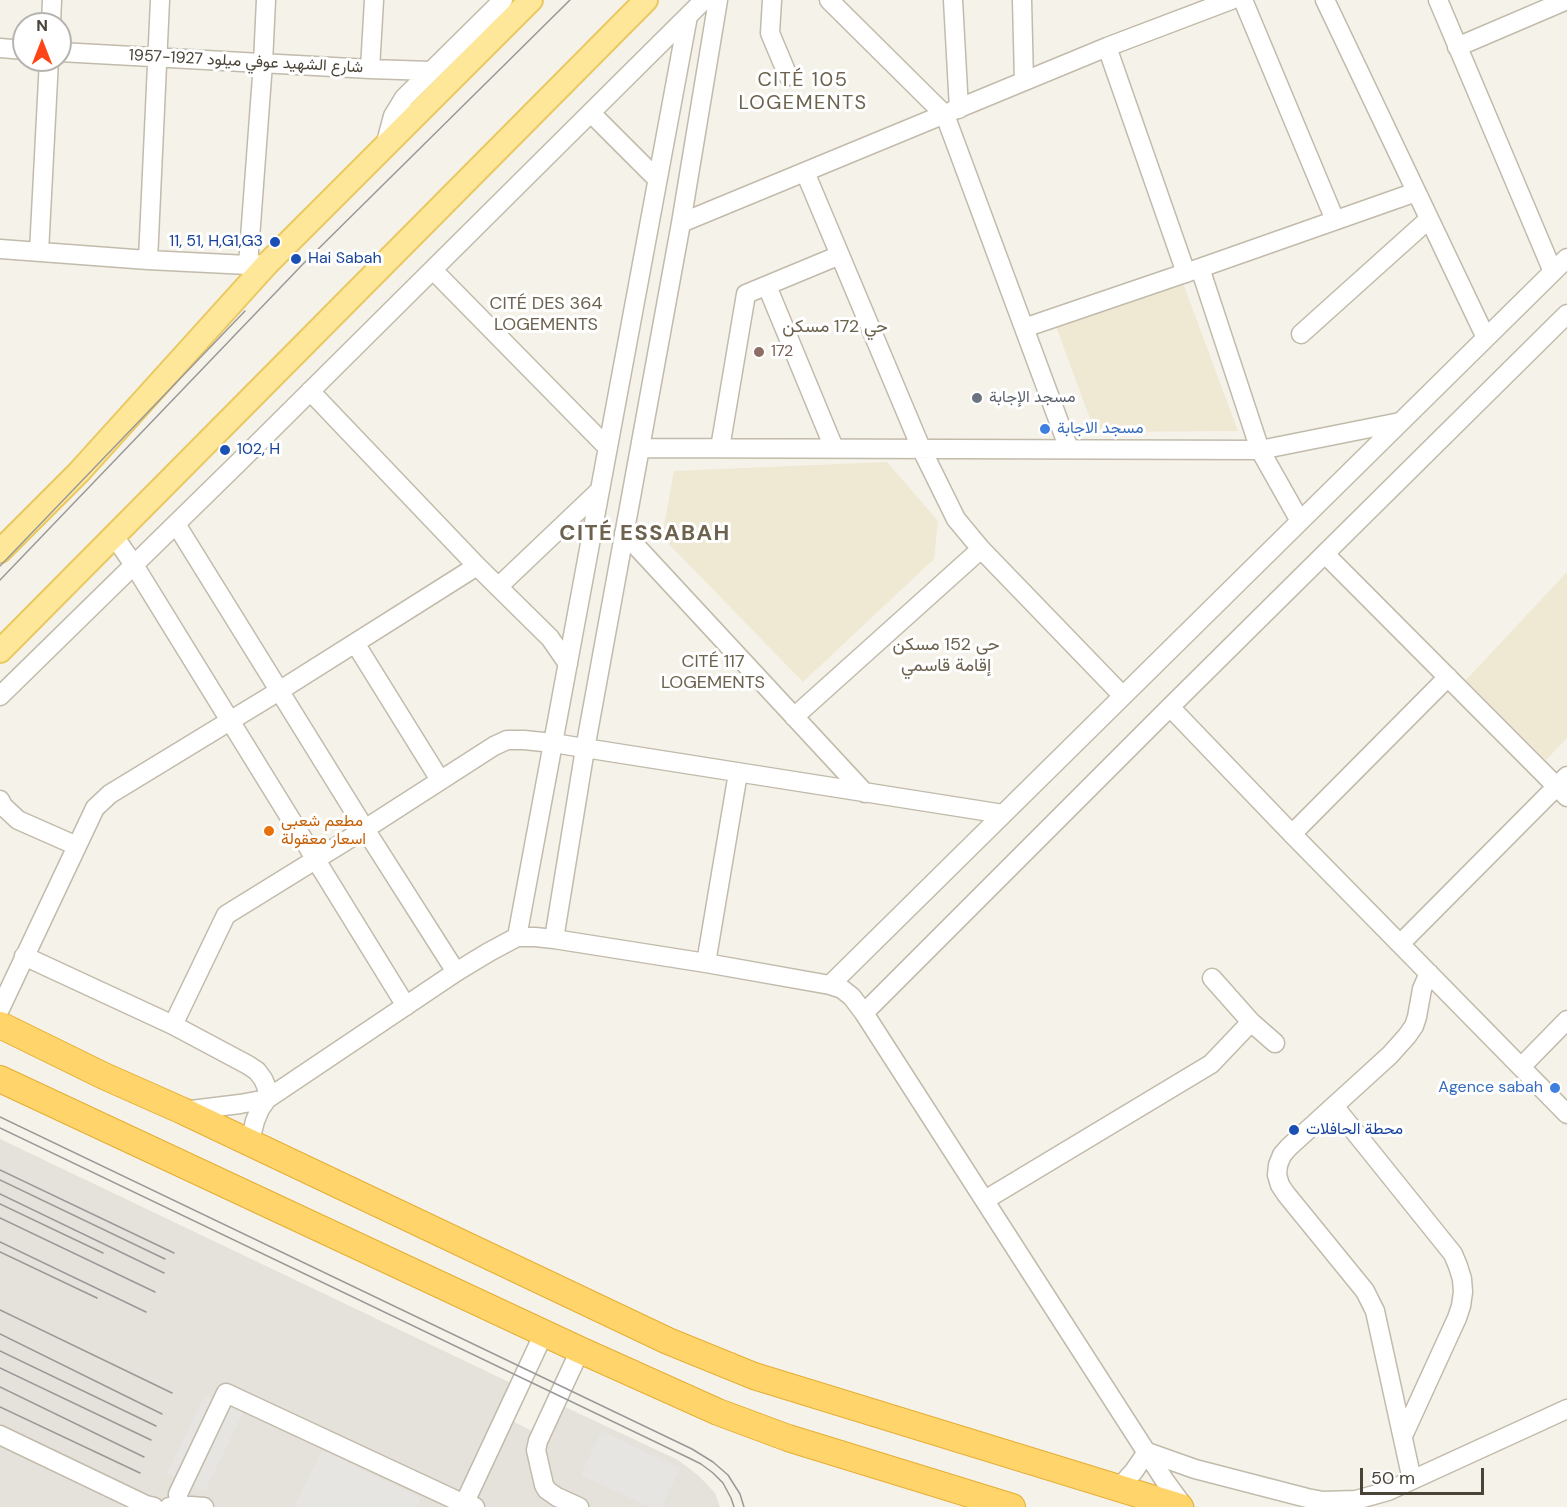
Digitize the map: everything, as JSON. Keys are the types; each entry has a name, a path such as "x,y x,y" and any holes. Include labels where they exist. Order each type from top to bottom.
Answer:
{"highway":[{"path":"0,1025 668,1341 754,1376 1182,1507"},
{"path":"0,1079 580,1350 718,1412 788,1438 1012,1507"}],"main road":[{"path":"0,551 79,472 258,264 385,146 531,0"},
{"path":"0,651 646,0"}],"street":[{"path":"148,261 160,0"},
{"path":"0,249 148,261 258,264 266,0"},
{"path":"370,69 374,0"},
{"path":"385,146 393,116 405,98 504,0"},
{"path":"0,696 176,525 704,0"},
{"path":"554,939 585,749 681,223 718,0"},
{"path":"772,0 770,33 788,76"},
{"path":"829,0 952,112"},
{"path":"953,0 952,112 1024,328 1069,449"},
{"path":"1022,0 1024,81"},
{"path":"681,223 1107,47 1231,0"},
{"path":"1243,0 1335,220"},
{"path":"1324,0 1486,338"},
{"path":"1438,0 1553,272"},
{"path":"1457,47 1567,0"},
{"path":"518,937 688,16"},
{"path":"1107,47 1260,450 1300,521"},
{"name":"شارع الشهيد عوفي ميلود 1927-1957","path":"72,53 370,69 431,70"},
{"path":"39,252 48,72"},
{"path":"591,113 657,180"},
{"path":"806,172 921,448 956,519 981,549 1123,696"},
{"path":"1024,328 1416,192"},
{"path":"1301,334 1429,219"},
{"path":"720,448 746,294 840,255"},
{"path":"830,985 1567,258"},
{"path":"433,270 608,448"},
{"path":"767,286 834,448"},
{"path":"864,1013 1567,315"},
{"path":"310,391 477,566 550,638 568,664"},
{"path":"640,448 1260,450 1400,422"},
{"path":"498,587 600,490"},
{"path":"176,525 456,972"},
{"path":"624,533 865,793"},
{"path":"114,536 406,1006"},
{"path":"794,717 981,549"},
{"path":"1325,554 1448,677 1564,786 1400,944"},
{"path":"0,1009 95,808 110,794 477,566"},
{"path":"355,643 440,780"},
{"path":"1292,834 1448,677"},
{"path":"1170,707 1567,1114"},
{"path":"173,1025 226,915 507,740 553,743 1003,814"},
{"path":"706,963 738,773"},
{"path":"0,800 18,820 77,846"},
{"path":"253,1145 252,1133 255,1120 267,1099 456,972 518,937 554,939 706,963 842,989 852,997 864,1013 1182,1507"},
{"path":"24,956 173,1025 257,1071 267,1088 267,1099"},
{"path":"1413,1480 1378,1322 1371,1301 1286,1194 1277,1175 1282,1155 1390,1055 1407,1036 1418,1017 1422,989 1428,974"},
{"path":"1212,978 1251,1022 1275,1043"},
{"path":"1521,1067 1567,1020"},
{"path":"985,1200 1211,1064 1251,1022"},
{"path":"183,1111 267,1099"},
{"path":"1334,1106 1453,1254 1462,1279 1461,1306 1457,1318 1403,1436"},
{"path":"179,1506 178,1494 226,1393 470,1505 544,1333"},
{"path":"550,1507 537,1457 537,1445 580,1350"},
{"path":"1147,1452 1195,1469 1307,1498 1323,1501 1356,1500 1388,1491 1567,1409"},
{"path":"0,1435 154,1507"},
{"path":"1119,1488 1147,1452"},
{"path":"544,1485 552,1494 579,1507"},
{"path":"169,1507 204,1507"}],"shaded area":[{"path":"1183,283 1238,431 1095,432 1055,324"},
{"path":"887,462 938,521 934,559 803,682 662,537 674,471"},
{"path":"1567,572 1567,738 1546,760 1466,680"},
{"path":"0,1139 513,1384 499,1414 547,1439 563,1406 678,1460 699,1476 715,1493 720,1507 0,1507"},
{"path":"205,1395 243,1413 205,1491 167,1473"},
{"path":"601,1431 680,1468 662,1507 650,1507 581,1475"},
{"path":"322,1450 421,1498 417,1507 294,1507"}],"tram line":[{"path":"0,580 303,264 570,0"},
{"path":"0,566 245,311"},
{"path":"0,1117 692,1449 728,1475 740,1494 744,1507"},
{"path":"0,1128 701,1464 723,1483 734,1507"},
{"path":"0,1170 174,1253"},
{"path":"0,1180 165,1259"},
{"path":"0,1194 164,1273"},
{"path":"0,1204 103,1253"},
{"path":"0,1218 155,1292"},
{"path":"0,1242 146,1312"},
{"path":"0,1252 97,1298"},
{"path":"0,1310 172,1393"},
{"path":"0,1334 162,1414"},
{"path":"0,1351 156,1426"},
{"path":"0,1368 151,1440"},
{"path":"0,1387 144,1457"},
{"path":"0,1407 140,1473"}],"place":[{"name":"11, 51, H,G1,G3","path":"275,242"},
{"name":"Hai Sabah","path":"296,259"},
{"name":"172","path":"759,352"},
{"name":"مسجد الإجابة","path":"977,398"},
{"name":"مسجد الاجابة","path":"1045,429"},
{"name":"102, H","path":"225,450"},
{"name":"مطعم شعبي اسعار معقولة","path":"269,831"},
{"name":"Agence sabah","path":"1555,1088"},
{"name":"محطة الحافلات","path":"1294,1130"}],"district":[{"name":"CITÉ 105 LOGEMENTS","path":"803,92"},
{"name":"CITÉ DES 364 LOGEMENTS","path":"546,314"},
{"name":"حي 172 مسكن","path":"835,327"},
{"name":"CITÉ ESSABAH","path":"645,534"},
{"name":"حي 152 مسكن إقامة قاسمي","path":"946,655"},
{"name":"CITÉ 117 LOGEMENTS","path":"713,672"}]}
